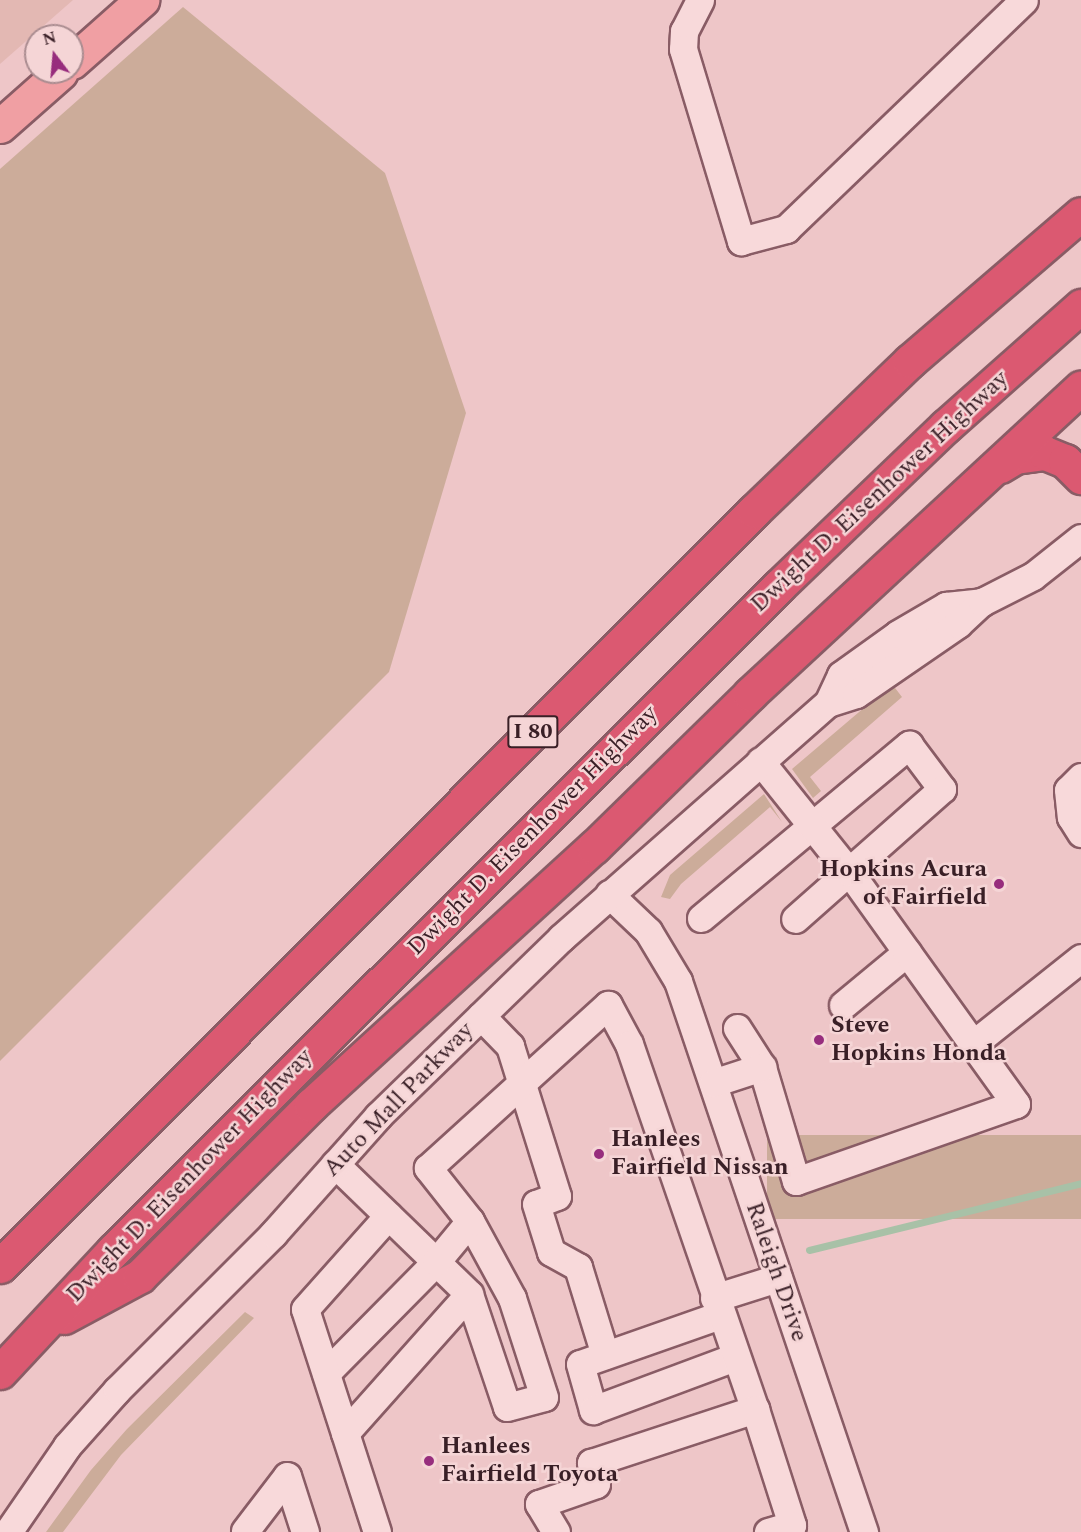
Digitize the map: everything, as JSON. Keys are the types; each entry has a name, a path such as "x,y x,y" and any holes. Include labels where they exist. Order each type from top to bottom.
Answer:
{"highway":[{"name":"I 80","path":"0,1266 754,512 910,361 1081,214"},
{"name":"Dwight D. Eisenhower Highway","path":"0,1372 44,1328 113,1251 779,586 946,426 1081,306"},
{"path":"44,1328 141,1276 311,1105 594,848 988,472 1081,387"},
{"path":"988,472 1015,457 1045,453 1065,461 1081,477"}],"main road":[{"path":"84,51 142,0"},
{"path":"0,126 47,84"}],"street":[{"path":"700,0 684,31 683,49 741,241 786,229 1024,0"},
{"name":"Auto Mall Parkway","path":"8,1532 67,1446 378,1116 609,894 828,703 841,675 898,634 946,606 982,602 1033,576 1081,538"},
{"path":"701,918 909,745 942,789 795,919"},
{"path":"737,1028 762,1067 796,1181 1016,1104 849,872 760,761"},
{"path":"1081,777 1068,790 1071,817 1081,832"},
{"name":"Raleigh Drive","path":"609,894 648,931 664,954 678,981 864,1532"},
{"path":"843,1005 907,952"},
{"path":"973,1044 1081,958"},
{"path":"335,1164 469,1294 507,1407 544,1397 512,1298 470,1221 428,1168 608,1005 629,1044 717,1306 755,1409 792,1525 768,1532"},
{"path":"482,1016 510,1046 557,1196 536,1204 551,1252 578,1267 605,1355"},
{"path":"713,1083 762,1067"},
{"path":"377,1532 305,1309 388,1216"},
{"path":"326,1373 436,1262 470,1221"},
{"path":"735,1357 593,1410 580,1364 778,1278"},
{"path":"345,1433 469,1294"},
{"path":"555,1532 539,1504 596,1484 591,1463 755,1409"},
{"path":"245,1532 287,1476 305,1532"}],"shaded area":[{"path":"0,0 73,0 46,24 24,24 24,43 0,64"},
{"path":"183,7 385,173 466,413 389,672 0,1061 0,169"},
{"path":"892,684 902,697 810,777 821,791 813,798 792,769"},
{"path":"764,794 782,822 770,807 681,884 670,899 661,897 670,875"},
{"path":"767,1135 1081,1135 1081,1219 767,1219"},
{"path":"245,1312 254,1318 121,1455 63,1532 46,1532 91,1470 127,1429"}],"waterway":[{"path":"809,1250 1081,1183"}],"place":[{"name":"Hopkins Acura of Fairfield","path":"999,884"},
{"name":"Steve Hopkins Honda","path":"819,1040"},
{"name":"Hanlees Fairfield Nissan","path":"599,1154"},
{"name":"Hanlees Fairfield Toyota","path":"429,1461"}]}
